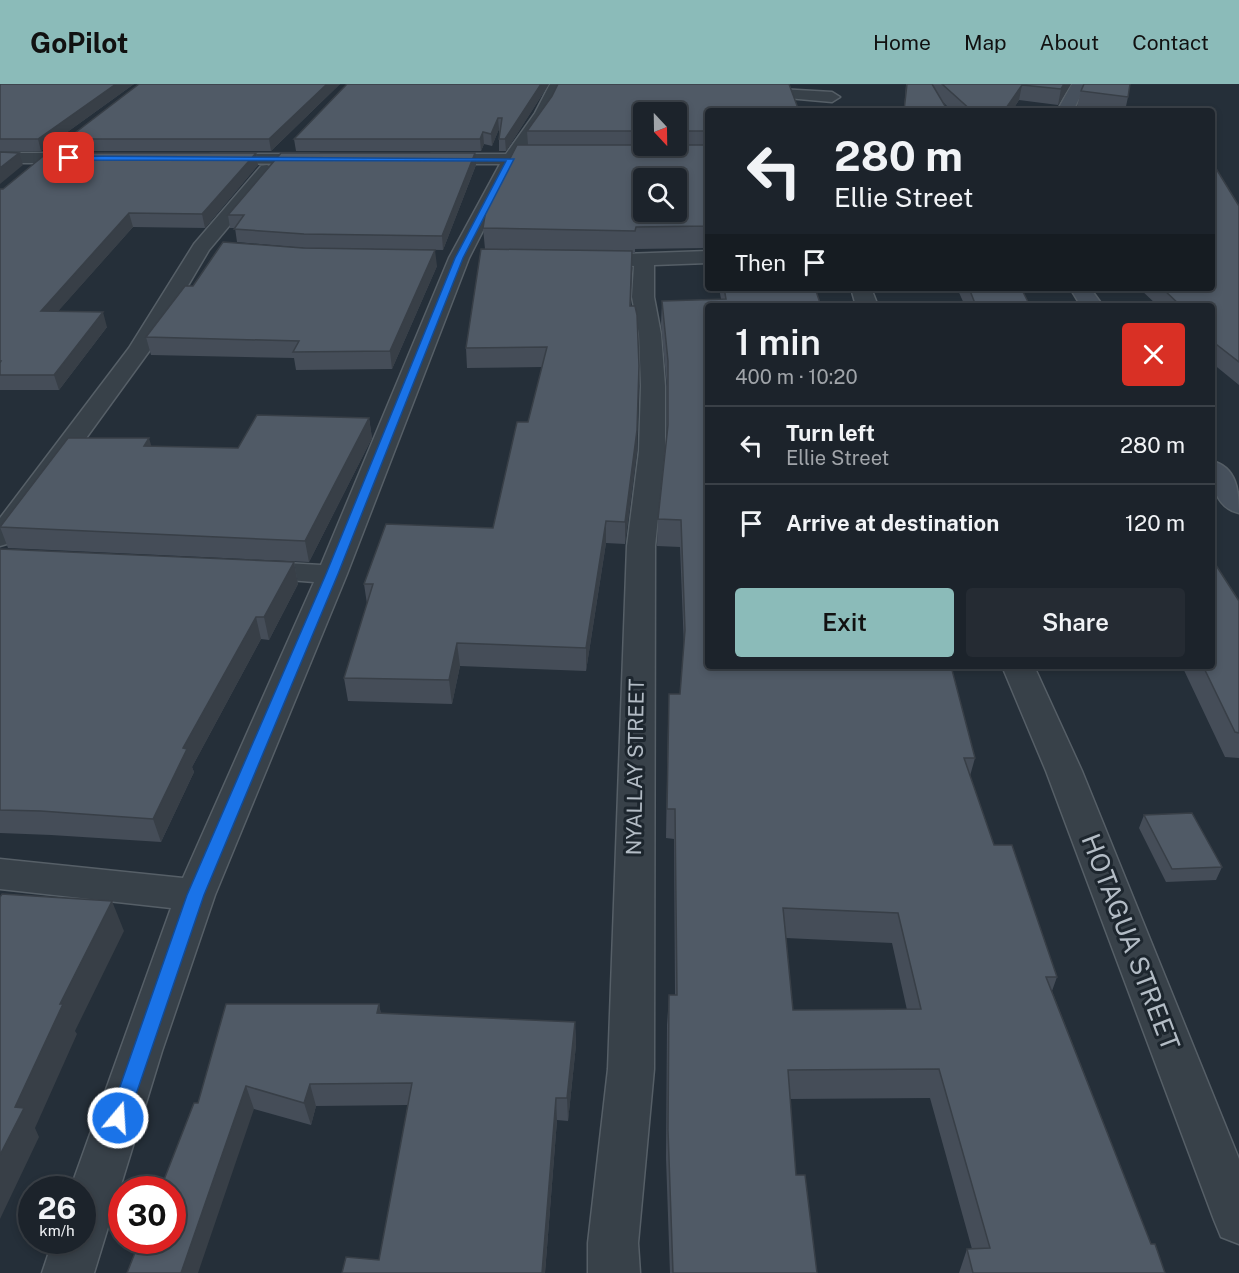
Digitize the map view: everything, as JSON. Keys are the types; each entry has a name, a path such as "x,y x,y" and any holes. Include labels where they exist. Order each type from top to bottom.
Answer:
{"street":[{"path":"96,1185 195,895 332,574 459,258 511,159 543,113 557,84"},
{"path":"568,84 574,84"},
{"path":"1067,108 1079,84"},
{"path":"731,90 833,97"},
{"path":"27,173 64,145"},
{"path":"4,552 139,350 201,248 284,151"},
{"path":"196,159 284,151 335,159"},
{"path":"0,158 104,159"},
{"path":"417,159 547,159"},
{"path":"201,248 224,249"},
{"path":"600,260 644,261 705,256"},
{"name":"NYALLAY STREET","path":"614,1273 613,1243 631,1069 632,909 641,558 652,451 653,386 650,334 643,297 644,261"},
{"path":"1215,473 1239,505"},
{"path":"225,569 332,574"},
{"name":"HOTAGUA STREET","path":"1019,669 1064,771 1239,1220"},
{"path":"0,874 195,895"},
{"path":"68,1273 74,1254"}],"building":[{"path":"0,84 116,84 38,139 0,139"},
{"path":"139,84 327,84 269,139 67,139"},
{"path":"347,84 541,84 505,139 499,139 502,118 498,118 491,134 483,132 480,139 294,139"},
{"path":"558,84 789,84 798,108 705,108 705,131 687,131 687,102 633,102 633,131 527,131"},
{"path":"907,84 932,84 946,108 904,108"},
{"path":"942,84 1064,84 1061,89 1022,85 1006,108 969,108"},
{"path":"1084,84 1130,84 1128,97 1081,91"},
{"path":"517,145 633,145 633,156 687,156 687,145 705,145 705,226 636,227 635,231 483,228 487,203"},
{"path":"0,152 19,153 0,168"},
{"path":"47,153 256,153 202,214 129,213 41,311 103,312 54,375 0,375 0,189 3,189"},
{"path":"281,153 475,153 442,236 304,234 234,229 244,215 228,215"},
{"path":"1215,167 1239,206 1239,362 1215,343 1215,303 1178,303 1165,291 1215,291"},
{"path":"223,242 303,248 435,250 390,351 293,352 299,341 146,337 185,286 193,286"},
{"path":"481,249 632,251 630,306 635,306 637,315 639,366 637,430 625,522 606,521 586,648 457,643 449,680 344,678 373,584 364,584 386,524 493,528 517,422 528,422 547,347 466,348"},
{"path":"725,291 816,291 820,303 705,303 705,669 952,669 975,758 964,758 994,845 1012,845 1057,977 1046,977 1151,1244 1155,1244 1165,1273 973,1273 967,1249 990,1248 939,1069 788,1070 796,1175 805,1175 817,1273 673,1273 668,1130 669,995 677,995 675,809 667,809 669,694 680,694 685,630 681,520 658,519 668,425 668,361 662,301 726,299","holes":["783,908 898,913 921,1009 793,1010"]},
{"path":"970,291 1022,291 1028,303 975,303"},
{"path":"257,415 369,418 305,541 0,527 68,438 149,438 144,446 238,448"},
{"path":"0,549 294,562 264,617 256,617 183,748 187,749 153,819 0,810"},
{"path":"1215,564 1239,601 1239,733 1235,732 1204,669 1215,669"},
{"path":"1192,813 1222,867 1172,869 1144,815"},
{"path":"2,894 112,901 60,1004 63,1004 15,1107 24,1108 0,1155 0,897"},
{"path":"226,1004 379,1004 377,1013 575,1022 567,1098 556,1098 542,1273 342,1273 346,1257 379,1260 412,1083 310,1084 304,1103 246,1086 181,1273 127,1273 134,1254 186,1254 186,1176 165,1176 194,1103 198,1103"}],"route":[{"path":"69,158 511,159 459,258 332,574 195,895 118,1118"}]}
